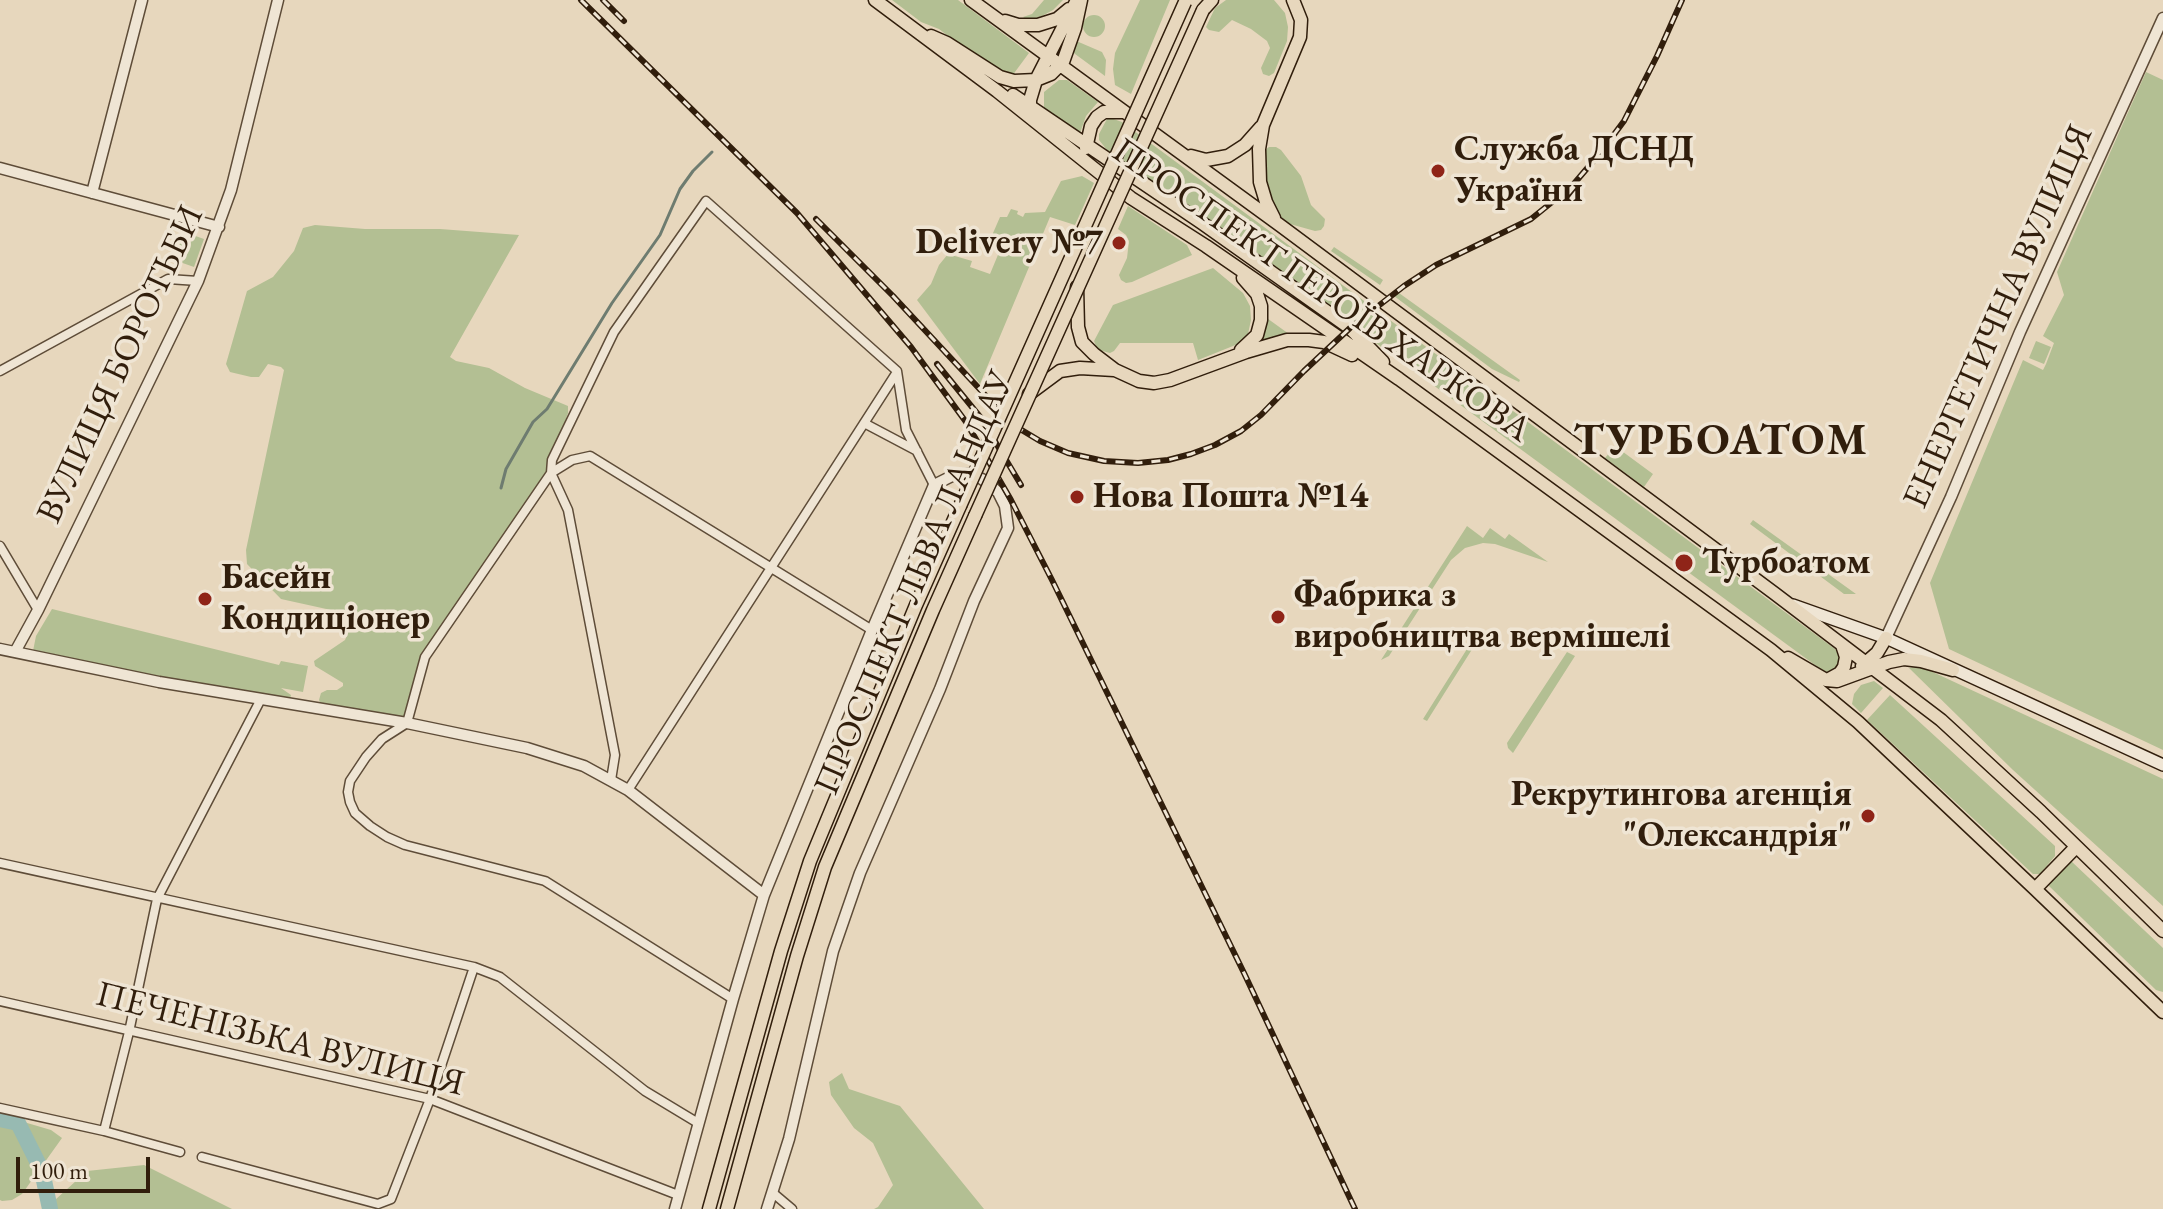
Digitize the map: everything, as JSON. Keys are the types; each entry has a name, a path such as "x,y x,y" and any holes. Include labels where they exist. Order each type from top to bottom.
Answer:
{"main road":[{"path":"875,0 1034,113 1101,154 1350,328 1399,379"},
{"name":"ПРОСПЕКТ ГЕРОЇВ ХАРКОВА","path":"971,0 1281,226 1950,727 2163,931"},
{"path":"1034,113 1038,80 1053,60 1078,0"},
{"path":"989,13 1018,25 1038,25 1062,16 1078,0"},
{"path":"1283,0 1296,27 1296,49"},
{"path":"1281,226 1269,208 1260,182 1258,156 1263,125 1296,49 1301,24 1293,0"},
{"name":"ПРОСПЕКТ ЛЬВА ЛАНДАУ","path":"709,1209 781,951 810,861 922,591 1186,1"},
{"name":"ПРОСПЕКТ ЛЬВА ЛАНДАУ","path":"727,1209 797,956 825,867 933,610 1208,3"},
{"path":"920,33 947,43 1003,78 1038,80"},
{"path":"920,33 942,44 1034,113"},
{"path":"1097,172 1087,158 1086,144 1093,122 1108,111 1122,112"},
{"name":"ПРОСПЕКТ ГЕРОЇВ ХАРКОВА","path":"1034,113 1048,132 1131,198 1399,379 1771,650 1858,722 2163,1012"},
{"path":"1180,153 1206,160 1228,156 1241,148 1263,125"},
{"path":"1090,131 1093,144 1101,154"},
{"path":"1206,246 1245,280 1259,299 1261,320 1257,335 1232,356"},
{"path":"1077,287 1078,327 1082,342 1115,370 1139,381 1162,382 1280,341 1317,341 1339,348 1399,379"},
{"path":"1029,394 1060,371 1080,368 1115,370"},
{"path":"1786,603 1886,638 2163,765"},
{"path":"1869,666 1886,638"},
{"path":"1826,680 1836,677 1844,667 1846,657 1842,645"},
{"path":"1771,650 1826,680 1837,681 1869,666 1909,659 1953,670"},
{"path":"2035,889 2076,847"}],"street":[{"path":"92,193 142,0"},
{"name":"ВУЛИЦЯ БОРОТЬБИ","path":"15,652 198,281 231,190 278,0"},
{"name":"ЕНЕРГЕТИЧНА ВУЛИЦЯ","path":"1886,638 1951,497 2020,332 2163,18"},
{"path":"0,168 219,227"},
{"path":"611,780 615,755 568,510 551,473 552,460 614,332 706,201 897,371 906,430 934,485"},
{"path":"0,371 168,279 198,281"},
{"path":"628,790 897,371"},
{"path":"864,423 917,451"},
{"path":"733,999 545,881 405,845 370,826 355,813 350,802 350,781 382,739 407,723 425,657 551,473 572,460 590,456 872,630"},
{"path":"675,1209 764,895 934,485 962,473 982,479 994,488 1002,498 1008,528 974,601 940,689 860,873 833,951 789,1139 767,1209"},
{"path":"0,546 38,610"},
{"path":"0,649 159,682 407,723 527,748 584,766 628,790 764,895"},
{"path":"104,1131 157,899 261,699"},
{"path":"0,863 474,967 500,977 645,1091 698,1123"},
{"path":"202,1157 378,1204 391,1199 430,1099 474,967"},
{"name":"ПЕЧЕНІЗЬКА ВУЛИЦЯ","path":"0,1001 430,1099 678,1195"},
{"path":"0,1108 180,1152"},
{"path":"773,1193 792,1209"}],"green space":[{"path":"892,0 958,0 1029,53 1012,76 1007,75 975,57 939,29 921,22"},
{"path":"1044,0 1063,0 1042,16 1028,21 1023,17 1032,14"},
{"path":"1140,0 1170,0 1131,94 1115,85 1113,69 1115,53"},
{"path":"1226,0 1274,0 1285,13 1287,41 1274,73 1269,76 1263,74 1261,68 1270,48 1267,41 1251,29 1232,20 1219,32 1206,27 1215,8"},
{"path":"1094,15 1102,18 1105,26 1102,34 1094,37 1086,34 1083,26 1086,18"},
{"path":"1074,40 1102,52 1106,60 1105,76 1071,51"},
{"path":"2146,72 2163,80 2163,750 1949,649 1930,583 2023,360 2043,370 2046,364 2054,343 2043,336 2064,295 2057,272"},
{"path":"1059,80 1067,80 1098,102 1086,116 1080,133 1044,108 1044,92"},
{"path":"1108,117 1122,122 1835,649 1840,654 1842,666 1829,673 1819,668 1107,150 1099,140 1099,134"},
{"path":"1269,147 1281,150 1301,176 1311,205 1325,219 1321,230 1290,224 1280,217 1265,179 1265,150"},
{"path":"1082,176 1094,183 1075,225 1050,217 980,384 917,300 931,284 939,265 948,254 972,261 970,267 990,274 1000,250 990,240 1000,217 1007,217 1011,209 1023,217 1025,213 1045,212 1061,181"},
{"path":"1128,206 1187,245 1192,255 1132,282 1121,280 1119,275 1127,258 1129,241 1118,229"},
{"path":"315,225 519,235 450,357 489,368 525,388 568,406 552,459 551,473 425,657 407,723 323,709 319,700 321,693 337,690 343,683 315,666 314,661 345,640 350,628 348,619 340,612 281,599 247,564 246,550 284,370 268,364 259,377 251,377 230,372 226,364 247,291 273,277 294,251 303,228"},
{"path":"184,232 204,239 194,267 174,260"},
{"path":"1334,247 1383,280 1380,285 1331,251"},
{"path":"1213,268 1243,293 1250,306 1248,334 1238,344 1198,360 1193,343 1120,343 1110,353 1096,346 1094,341 1113,305"},
{"path":"1399,293 1519,382 1492,369 1394,296"},
{"path":"1264,316 1289,334 1259,342 1257,339"},
{"path":"2036,341 2051,347 2044,364 2029,358"},
{"path":"1615,446 1653,474 1644,487 1605,458"},
{"path":"1753,520 1856,594 1844,594 1750,524"},
{"path":"1467,526 1483,538 1490,528 1505,539 1509,534 1548,562 1495,544 1483,543 1465,548 1451,560 1389,656 1381,660"},
{"path":"52,609 279,665 281,661 308,666 303,692 281,688 291,695 289,704 32,656 36,636"},
{"path":"1472,641 1476,643 1427,721 1423,719"},
{"path":"1567,652 1575,656 1513,753 1507,743"},
{"path":"1922,667 2163,779 2163,906 2013,770 1909,668"},
{"path":"1874,681 1883,688 1861,713 1852,704 1854,694 1861,685"},
{"path":"1890,695 2055,846 2055,856 2040,874 2033,874 1867,720"},
{"path":"2070,860 2163,948 2163,992 2156,990 2049,886 2050,880"},
{"path":"842,1073 849,1089 900,1106 984,1209 874,1209 893,1185 873,1143 854,1128 831,1095 829,1082"},
{"path":"0,1115 51,1130 62,1138 22,1194 2,1201 0,1200"},
{"path":"144,1165 232,1209 45,1209 87,1171"}],"waterway":[{"path":"501,488 506,469 533,422 547,409 612,303 660,235 680,189 712,152"},
{"path":"0,1119 18,1123 42,1171 50,1209"}],"railway":[{"path":"581,0 797,213 911,347 966,422 1052,580 1244,973 1355,1209"},
{"path":"603,0 624,21"},
{"path":"1015,426 1068,453 1104,461 1138,463 1191,454 1241,431 1350,328 1404,286 1436,265 1531,219 1572,186 1624,121 1682,0"},
{"path":"816,219 1001,412"},
{"path":"937,364 981,418 1021,485"}],"place":[{"name":"Служба ДСНД України","path":"1438,171"},
{"name":"Delivery №7","path":"1119,243"},
{"name":"Нова Пошта №14","path":"1077,497"},
{"name":"Турбоатом","path":"1684,563"},
{"name":"Басейн Кондиціонер","path":"205,599"},
{"name":"Фабрика з виробництва вермішелі","path":"1278,617"},
{"name":"Рекрутингова агенція \"Олександрія\"","path":"1868,816"}],"district":[{"name":"ТУРБОАТОМ","path":"1721,442"}]}
